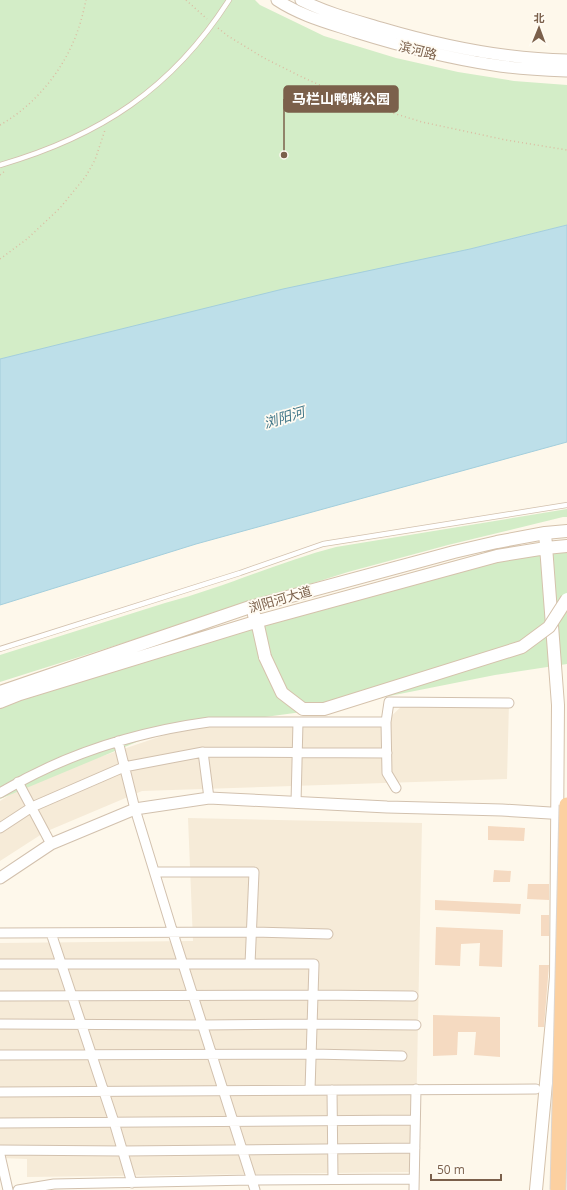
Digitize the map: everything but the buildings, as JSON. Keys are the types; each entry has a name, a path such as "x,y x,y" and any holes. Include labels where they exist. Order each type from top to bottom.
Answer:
{"highway":[{"path":"558,1190 564,810"}],"main road":[{"name":"浏阳河大道","path":"0,692 250,607 454,552 545,533 567,531"},
{"path":"536,1190 556,976 564,810 545,533"},
{"name":"浏阳河大道","path":"0,702 27,692 257,621 497,556 567,546"},
{"path":"250,607 257,621 265,657 282,693 303,709 324,709 522,647 549,627 567,599"}],"street":[{"name":"滨河路","path":"277,0 312,18 423,51 496,66 567,71"},
{"name":"滨河路","path":"301,0 346,18 429,42 504,56 567,60"},
{"path":"396,788 387,773 386,722 389,702 509,703"},
{"path":"0,793 18,782 83,753 118,742 182,726 208,722 386,722"},
{"path":"296,803 298,722"},
{"path":"118,742 135,809 154,872 255,1190"},
{"path":"0,828 32,807 124,767 203,752 387,753"},
{"path":"203,752 209,798"},
{"path":"18,782 51,844"},
{"path":"0,878 51,844 135,809 209,798 387,807 564,810"},
{"path":"154,872 254,872 250,964"},
{"path":"0,934 252,932 328,934"},
{"path":"51,934 114,1122 132,1183"},
{"path":"0,964 314,964 310,1090"},
{"path":"0,996 413,996"},
{"path":"0,1024 416,1025"},
{"path":"0,1055 312,1054 402,1056"},
{"path":"414,1190 416,1089"},
{"path":"0,1092 536,1089"},
{"path":"332,1090 333,1179"},
{"path":"0,1123 415,1120"},
{"path":"0,1150 242,1151 415,1148"},
{"path":"0,1158 8,1190"},
{"path":"18,1190 54,1184 252,1180 414,1179"}],"lane":[{"path":"0,165 31,156 68,141 110,119 132,104 165,79 198,44 229,0"},
{"path":"0,649 240,573 323,544 567,505"}],"path":[{"path":"0,125 12,118 38,96 56,74 70,49 79,28 86,0"},
{"path":"186,0 228,36 264,58 357,102 422,122 506,140 567,150"},
{"path":"0,259 27,239 60,208 82,181 95,160 110,119"}],"shaded area":[{"path":"406,702 509,703 507,779 142,791 45,832 0,861 0,801 32,780 197,724 381,726"},
{"path":"188,818 422,823 415,1172 27,1177 27,1159 0,1158 0,943 193,941"}],"green space":[{"path":"0,0 255,0 260,5 324,36 396,58 458,72 514,81 567,85 567,225 0,359"},
{"path":"567,509 567,517 448,545 348,572 0,682 0,655 187,597 314,553 336,547"},
{"path":"567,552 567,664 495,675 324,709 163,731 0,799 0,705 497,556"}],"water":[{"name":"浏阳河","path":"567,225 567,442 196,544 0,605 0,359 283,289 470,249"}],"place":[{"name":"马栏山鸭嘴公园","path":"284,155"}]}
